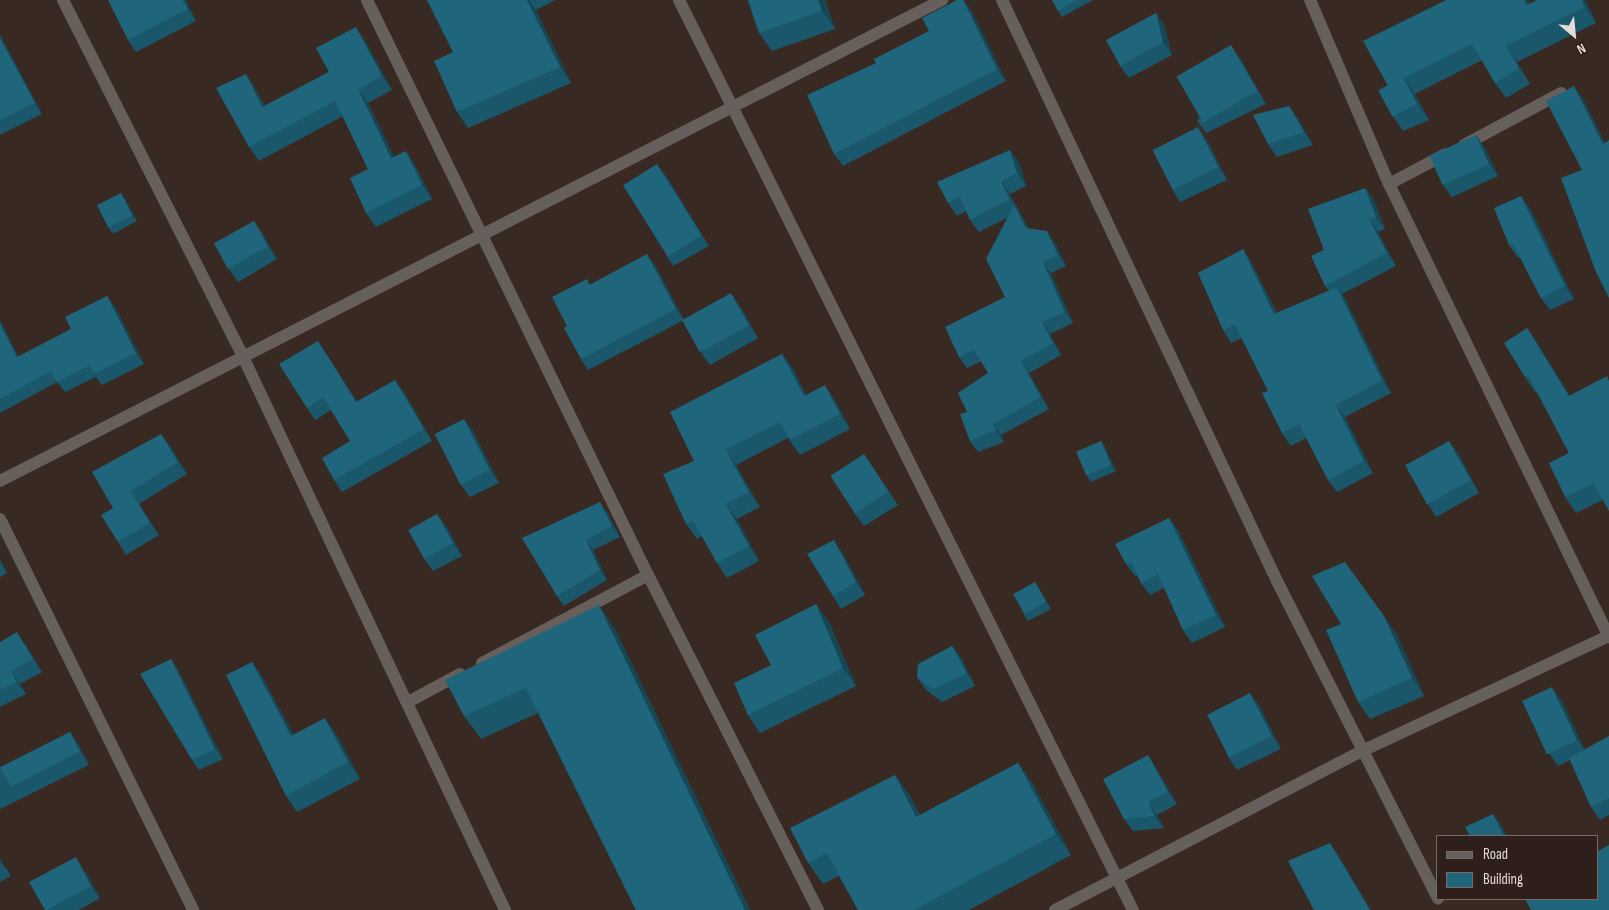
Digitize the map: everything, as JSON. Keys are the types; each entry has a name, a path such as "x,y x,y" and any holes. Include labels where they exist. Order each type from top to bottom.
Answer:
{"street":[{"path":"64,0 244,359 505,910"},
{"path":"367,0 481,237 648,575 818,910"},
{"path":"679,0 1134,910"},
{"path":"0,481 244,359 942,0"},
{"path":"1002,0 1362,751 1436,895"},
{"path":"1056,910 1362,751 1609,636 1389,184 1310,0"},
{"path":"1389,184 1570,88"},
{"path":"0,519 193,910"},
{"path":"408,702 648,575"}],"building":[{"path":"108,0 183,0 188,9 128,40"},
{"path":"427,0 527,0 560,67 457,112 434,61 453,52"},
{"path":"748,0 818,0 822,11 759,33"},
{"path":"957,0 963,0 997,69 834,154 807,95 876,63 874,59 929,31 922,18"},
{"path":"1052,0 1077,0 1058,11"},
{"path":"1446,0 1525,0 1527,5 1537,0 1582,0 1585,7 1506,46 1519,68 1495,83 1472,44 1388,86 1363,41"},
{"path":"1156,13 1163,42 1120,66 1106,40"},
{"path":"356,27 382,76 358,89 391,158 406,151 422,185 366,213 350,178 368,169 335,101 249,147 216,88 246,74 262,107 329,72 316,48"},
{"path":"0,38 35,103 0,120"},
{"path":"1231,45 1258,91 1203,122 1176,76"},
{"path":"1403,77 1417,103 1392,117 1378,90"},
{"path":"1574,86 1603,144 1609,140 1609,298 1596,272 1561,178 1582,170 1546,101"},
{"path":"1289,106 1304,132 1268,144 1253,115"},
{"path":"1198,127 1218,167 1173,190 1153,150"},
{"path":"1476,135 1489,164 1442,185 1429,156"},
{"path":"1010,150 1017,173 1001,182 1010,199 970,220 960,197 948,203 937,182"},
{"path":"657,164 702,235 668,256 623,185"},
{"path":"1365,188 1376,217 1369,219 1387,253 1325,286 1311,256 1324,250 1308,209"},
{"path":"121,193 132,215 108,228 97,205"},
{"path":"1521,196 1565,286 1541,298 1513,244 1509,245 1494,208"},
{"path":"1014,205 1026,228 1047,231 1058,255 1043,262 1065,312 1042,322 1053,343 1021,361 1041,397 993,424 996,430 970,441 960,414 967,412 958,393 988,373 974,350 959,357 945,327 1005,297 986,259"},
{"path":"254,221 268,246 228,269 214,243"},
{"path":"1243,249 1274,314 1337,287 1382,380 1336,405 1364,461 1328,480 1299,424 1282,433 1262,393 1268,391 1235,325 1223,330 1198,273"},
{"path":"647,254 676,309 581,359 564,328 567,326 552,297 587,279 589,285"},
{"path":"731,293 749,325 700,353 682,320"},
{"path":"107,296 136,353 94,374 90,365 57,382 51,371 0,399 0,324 17,357 71,329 65,317"},
{"path":"1527,328 1569,396 1607,376 1609,381 1609,511 1594,484 1565,497 1549,463 1569,453 1528,375 1525,377 1504,343"},
{"path":"318,341 356,402 395,380 424,429 334,480 322,458 350,441 323,397 307,408 279,364"},
{"path":"782,354 804,396 825,385 840,414 790,440 780,422 726,450 749,492 726,504 749,546 717,563 693,521 686,524 663,474 694,461 670,412"},
{"path":"464,419 490,470 460,485 435,434"},
{"path":"161,434 178,462 131,491 150,523 118,542 101,515 113,508 92,472"},
{"path":"1101,441 1111,465 1086,475 1076,452"},
{"path":"1449,441 1471,480 1427,505 1405,465"},
{"path":"864,454 889,492 855,514 830,476"},
{"path":"600,502 612,526 586,540 600,570 557,596 522,538"},
{"path":"437,514 453,543 424,559 408,530"},
{"path":"1169,518 1216,615 1183,630 1158,574 1141,583 1131,562 1126,564 1115,544"},
{"path":"834,540 856,582 833,596 807,554"},
{"path":"1345,562 1384,616 1412,678 1358,702 1326,630 1341,624 1312,576"},
{"path":"1035,582 1046,602 1024,614 1013,594"},
{"path":"816,604 843,668 748,715 734,683 771,665 755,635"},
{"path":"599,605 745,910 636,910 526,688 464,716 445,680"},
{"path":"17,632 33,659 11,671 17,682 0,690 0,642"},
{"path":"952,646 967,673 933,689 917,677 918,664"},
{"path":"171,659 215,749 192,760 140,674"},
{"path":"252,662 291,736 325,718 348,762 286,796 226,675"},
{"path":"1552,687 1577,740 1547,754 1522,701"},
{"path":"1250,693 1272,736 1229,758 1207,715"},
{"path":"70,732 80,752 10,787 1,767"},
{"path":"1609,736 1609,798 1591,807 1569,758"},
{"path":"1148,755 1168,792 1148,802 1155,816 1124,819 1103,779"},
{"path":"1018,763 1056,834 914,910 858,910 827,853 808,863 790,828 895,775 916,817"},
{"path":"1493,814 1504,835 1469,835 1465,827"},
{"path":"1330,843 1370,910 1314,910 1288,861"},
{"path":"1609,845 1609,910 1531,910 1526,900 1599,900 1599,850"},
{"path":"76,857 91,886 45,910 29,882"}]}
